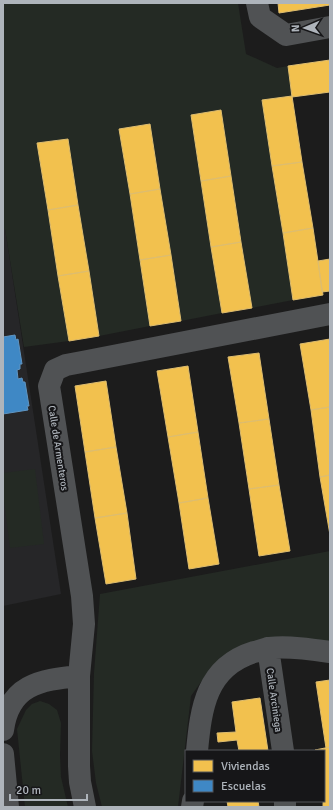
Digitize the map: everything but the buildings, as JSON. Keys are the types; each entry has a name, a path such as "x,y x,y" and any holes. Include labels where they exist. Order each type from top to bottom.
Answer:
{"street":[{"path":"257,3 260,17 286,35 330,27"},
{"name":"Calle de Armenteros","path":"85,807 80,782 79,766 78,676 84,624 82,596 49,386 55,370 74,364 330,314"},
{"path":"197,750 199,722 210,687 218,674 242,656 268,648 330,652"},
{"name":"Calle Arciniega","path":"268,648 283,750"},
{"path":"3,730 5,716 12,702 22,691 37,682 56,678 78,676"},
{"path":"3,754 8,807"}],"shaded area":[{"path":"3,3 238,3 246,54 277,68 288,66 292,96 262,100 293,300 252,308 221,110 191,115 222,313 181,321 149,124 120,129 150,326 99,336 68,139 38,143 69,341 24,347 5,229 3,229"},
{"path":"5,228 61,594 3,606 3,229"},
{"path":"35,469 44,544 10,548 3,492 3,473"},
{"path":"330,551 330,644 208,672 191,696 178,807 102,807 96,783 92,751 94,673 100,594"},
{"path":"40,701 49,704 57,710 61,723 61,777 68,807 25,807 17,729 26,710 32,704"}]}
